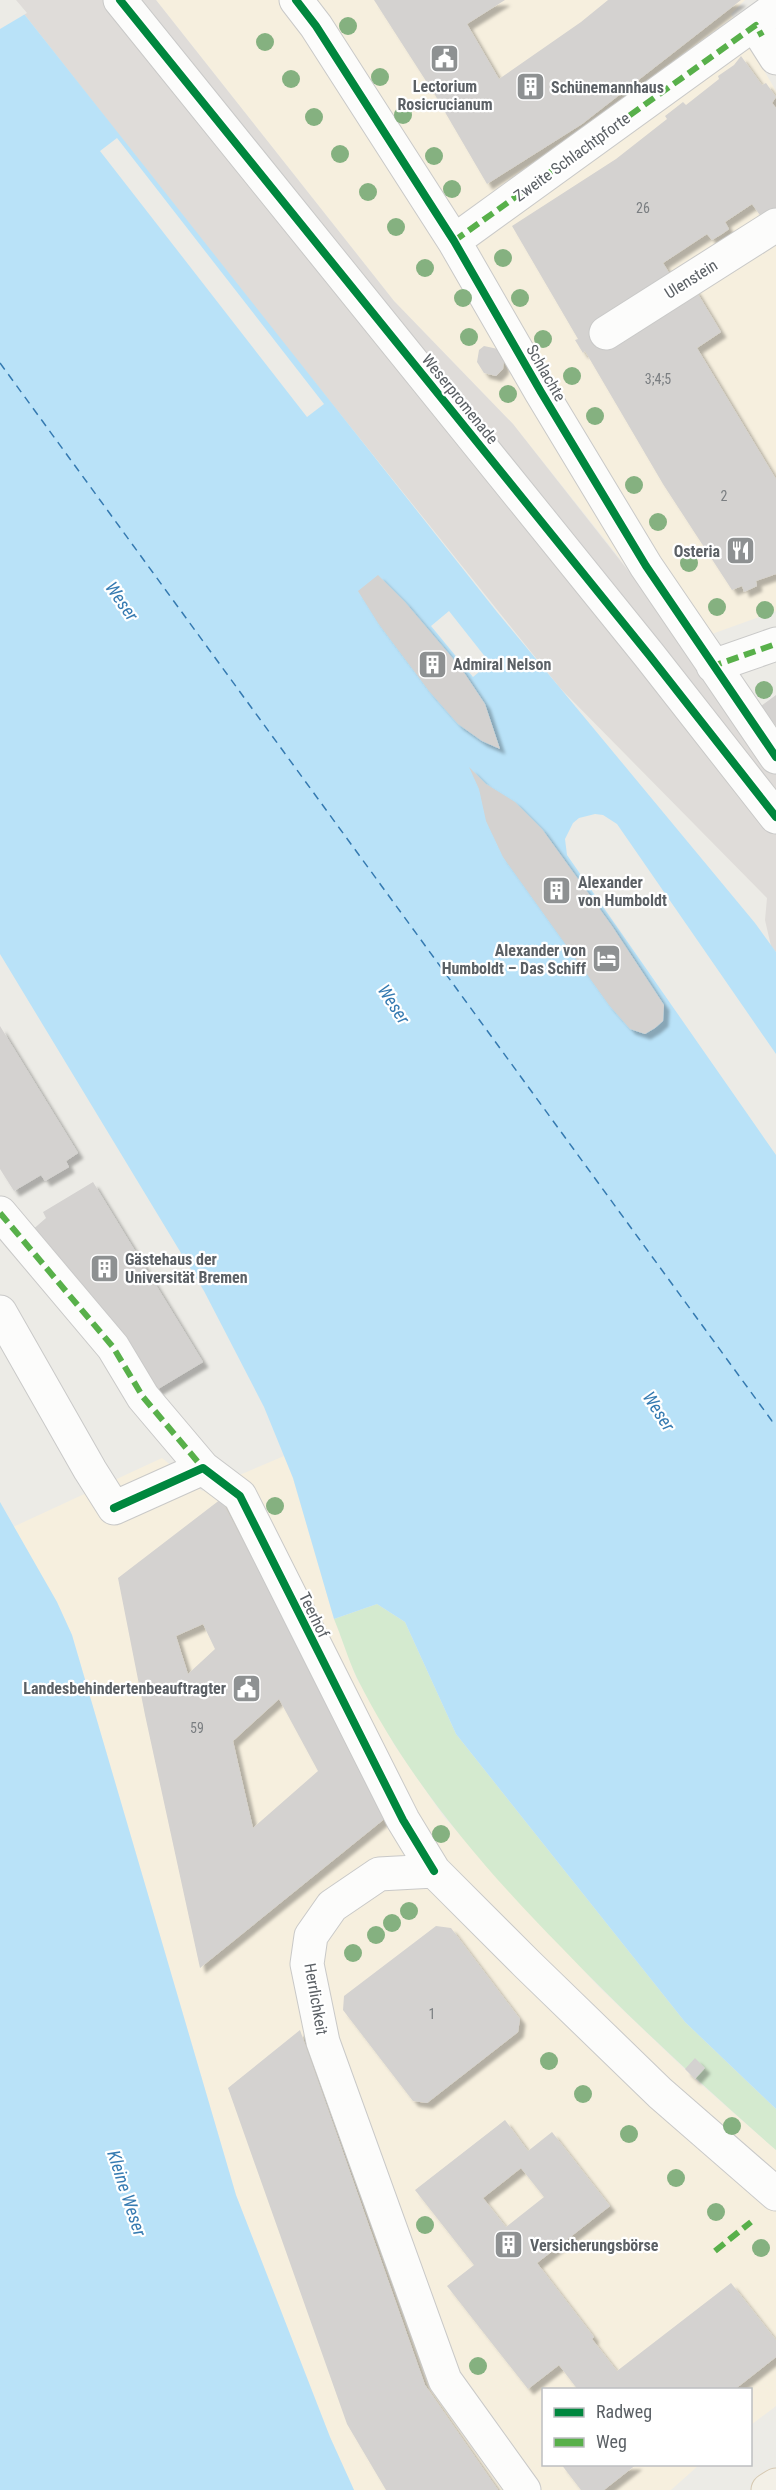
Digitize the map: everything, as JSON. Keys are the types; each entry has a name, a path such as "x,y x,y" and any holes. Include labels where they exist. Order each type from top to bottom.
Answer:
{"main road":[{"path":"768,2490 776,2485"}],"street":[{"name":"Weserpromenade","path":"120,0 679,692 776,817"},
{"name":"Schlachte","path":"296,0 316,26 454,241 541,392 640,556 776,757"},
{"name":"Zweite Schlachtpforte","path":"454,241 768,32"},
{"name":"Ulenstein","path":"606,333 776,225"},
{"path":"714,666 776,644"},
{"name":"Teerhof","path":"0,1213 113,1347 143,1397 203,1468 240,1496 403,1820 434,1871"},
{"path":"0,1312 114,1508 203,1468"},
{"path":"434,1871 660,2093 776,2194"},
{"name":"Herrlichkeit","path":"434,1871 379,1874 332,1906 311,1936 307,1964 323,2042 445,2380 524,2490"}],"shaded area":[{"path":"13,0 156,0 394,301 513,424 685,643 776,731 776,952 771,946 765,920 767,898 560,688 252,304"},
{"path":"156,0 745,0 731,14 776,91 776,611 687,643 513,424 394,301"},
{"path":"284,1456 293,1478 334,1618 356,1677 395,1746 444,1817 599,1987 695,2079 776,2150 776,2406 752,2424 752,2388 542,2388 542,2466 698,2466 671,2490 354,2490 330,2437 236,2195 72,1635 57,1602 13,1527 162,1458 202,1491"}],"green space":[{"path":"377,1604 405,1622 456,1734 685,2022 776,2109 776,2150 667,2051 562,1948 475,1854 423,1787 377,1716 357,1678 334,1619"}],"water":[{"name":"Weser","path":"0,0 13,0 497,612 755,923 776,952 776,2109 685,2022 456,1734 405,1622 377,1604 334,1619 293,1478 264,1407 204,1291 0,954"},
{"name":"Kleine Weser","path":"0,1502 57,1602 72,1635 236,2195 330,2437 354,2490 0,2490"}],"pier":[{"path":"0,0 16,0 27,13 0,29"},
{"path":"117,138 324,404 307,417 100,151"},
{"path":"449,611 490,663 473,677 431,626"},
{"path":"595,814 603,815 617,824 776,1054 776,1155 567,855 565,839 573,823 579,818"}],"building":[{"name":"Schünemannhaus","path":"374,0 505,0 467,24 499,79 581,22 608,0 741,0 582,124 487,184 435,95"},
{"path":"741,56 762,85 766,83 776,97 772,103 776,108 776,216 765,222 752,204 725,222 729,229 722,234 712,240 707,234 663,263 673,279 695,289 721,332 697,348 776,479 776,574 756,581 757,586 744,592 742,586 732,590 663,484 585,351 583,353 575,340 578,339 512,226 616,159 667,119 665,116 683,102 686,105 719,79 718,76 734,65"},
{"path":"484,346 498,349 504,359 503,369 496,376 484,373 477,362 479,350"},
{"name":"Admiral Nelson","path":"378,575 405,602 461,668 485,704 500,749 482,741 458,724 429,691 378,623 358,591"},
{"path":"776,695 776,726 761,706"},
{"name":"Alexander von Humboldt","path":"469,767 486,784 515,802 542,829 612,926 664,1005 663,1021 655,1028 645,1034 630,1029 609,1005 503,857 486,821 479,789"},
{"path":"0,1026 78,1153 66,1161 69,1167 45,1181 41,1175 14,1191 0,1169"},
{"name":"Gästehaus der Universität Bremen","path":"93,1182 203,1362 153,1392 30,1232 46,1218 43,1212"},
{"path":"221,1499 388,1816 200,1968 145,1715 118,1578","holes":["203,1624 215,1649 188,1674 176,1636","279,1699 318,1771 253,1828 233,1741"]},
{"path":"436,1926 451,1928 520,2019 518,2032 427,2103 413,2101 343,2010 344,1996"},
{"path":"300,2030 425,2385 498,2490 386,2490 347,2424 228,2088"},
{"path":"695,2058 705,2068 695,2079 685,2069"},
{"name":"Versicherungsbörse","path":"505,2120 528,2151 552,2132 610,2206 537,2263 617,2371 731,2283 776,2340 776,2357 737,2388 576,2388 559,2365 528,2389 447,2286 474,2265 415,2190","holes":["521,2168 544,2197 506,2227 483,2198"]},
{"path":"563,2466 634,2466 604,2490 581,2490"}],"ferry route":[{"path":"0,363 772,1421 776,1420"}],"marked path":[{"path":"454,241 756,25 762,36"},
{"path":"712,663 713,666 776,644"},
{"path":"0,1213 113,1347 143,1397 203,1468"},
{"path":"715,2251 751,2222"}],"cycle path":[{"path":"120,0 649,655 776,817"},
{"path":"296,0 316,26 454,241 541,392 646,566 776,757"},
{"path":"114,1508 203,1468 240,1496 403,1820 434,1871"}],"place":[{"name":"Lectorium Rosicrucianum","path":"445,58"},
{"name":"Schünemannhaus","path":"530,87"},
{"name":"Osteria","path":"741,551"},
{"name":"Admiral Nelson","path":"432,664"},
{"name":"Alexander von Humboldt","path":"557,891"},
{"name":"Alexander von Humboldt – Das Schiff","path":"607,959"},
{"name":"Gästehaus der Universität Bremen","path":"104,1268"},
{"name":"Landesbehindertenbeauftragter","path":"247,1688"},
{"name":"Versicherungsbörse","path":"509,2245"}]}
